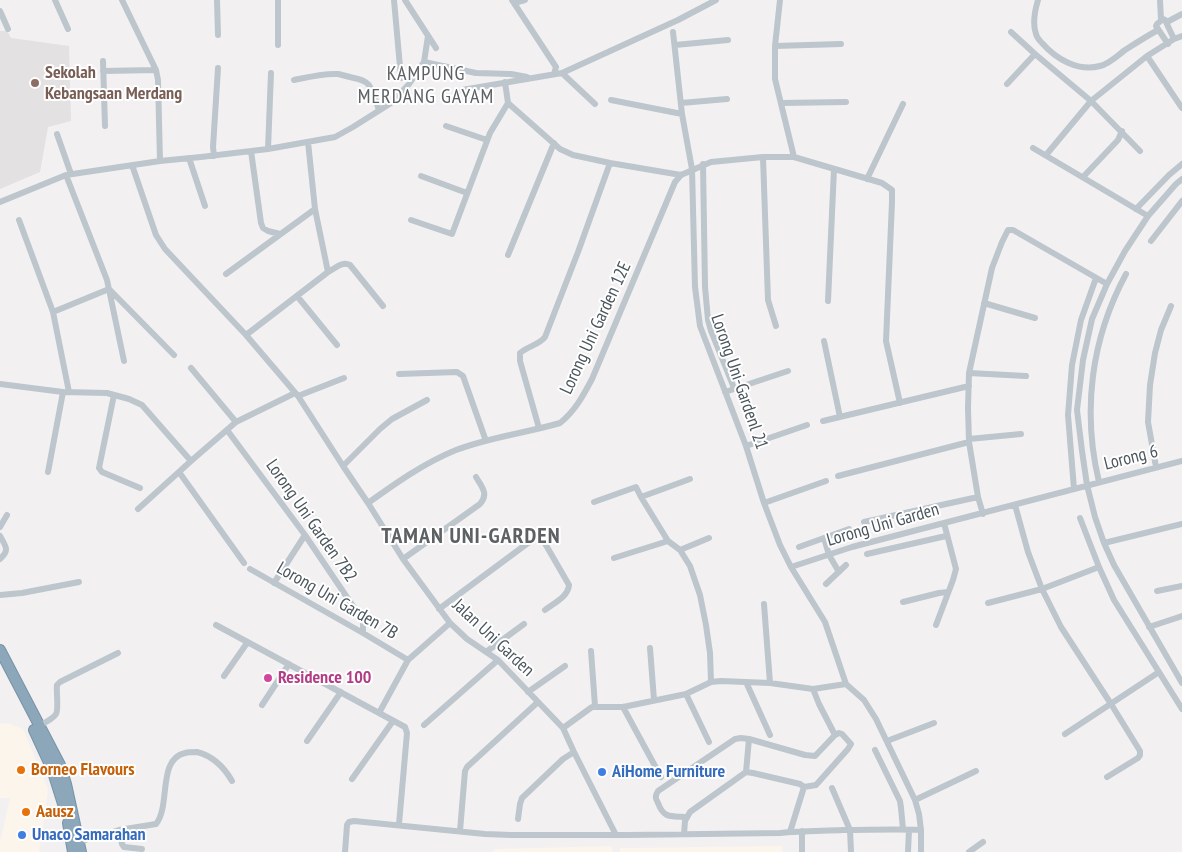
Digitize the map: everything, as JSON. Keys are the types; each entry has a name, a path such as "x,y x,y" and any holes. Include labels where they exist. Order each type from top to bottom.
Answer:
{"highway":[{"path":"0,650 60,765 80,847"},
{"path":"0,665 52,769 69,827 73,852"},
{"path":"66,852 69,827"}],"street":[{"path":"55,0 68,30"},
{"path":"122,0 156,70 158,80 160,161"},
{"path":"217,0 218,35"},
{"path":"278,0 278,45"},
{"path":"394,0 401,78"},
{"path":"405,0 436,48"},
{"path":"525,0 513,1 556,67 554,74"},
{"path":"462,90 562,73 678,20 716,0"},
{"path":"780,0 775,79 794,157"},
{"path":"1038,0 1034,27 1036,36 1064,62 1080,66 1098,67 1106,64 1158,30"},
{"path":"1160,0 1164,21 1174,39"},
{"path":"0,11 8,29"},
{"path":"1168,44 1156,24 1182,14"},
{"name":"Lorong Uni-Gardenl 21","path":"673,32 682,114 692,169 695,287 700,326 746,446 780,545 791,567 825,622 846,684"},
{"path":"1011,32 1092,101 1140,151"},
{"path":"0,202 68,174 132,164 268,149 335,136 353,128 391,103 409,84 424,62 428,36"},
{"path":"1046,155 1092,101 1147,56 1182,36"},
{"path":"675,45 728,40"},
{"path":"776,46 841,44"},
{"path":"1008,84 1035,54"},
{"path":"1147,56 1182,108"},
{"path":"103,61 104,126"},
{"path":"424,62 476,73 511,74 532,78"},
{"path":"214,156 218,68"},
{"path":"103,72 156,70"},
{"path":"268,149 271,73"},
{"path":"562,73 595,104"},
{"path":"294,80 341,74 360,80 368,83 373,91 379,110"},
{"path":"505,82 508,103 560,148 573,155 681,175 702,164 711,162 794,157 882,183 892,190 886,341 900,403"},
{"path":"681,103 727,99"},
{"path":"611,100 682,114"},
{"path":"781,103 846,102"},
{"path":"411,220 452,234 487,140 495,122 508,103"},
{"path":"867,179 903,104"},
{"path":"446,126 487,140"},
{"path":"1083,177 1118,140 1122,131"},
{"path":"57,134 68,174 109,289 124,361"},
{"path":"308,142 315,209 328,272"},
{"path":"508,255 554,143"},
{"path":"1033,148 1148,216"},
{"path":"251,151 261,223 263,228 268,231 280,234"},
{"path":"188,158 205,206"},
{"path":"763,158 768,300 776,326"},
{"path":"368,503 418,469 448,454 486,440 539,428 520,361 520,353 525,348 543,341 546,337 610,163"},
{"name":"Jalan Uni Garden","path":"132,164 156,235 165,249 246,335 296,395 403,559 450,623 466,639 498,660 563,728 616,835"},
{"path":"702,164 705,287 708,320 734,388"},
{"path":"1136,209 1182,164"},
{"path":"828,301 834,169"},
{"name":"Lorong Uni Garden 12E","path":"539,428 560,424 580,402 592,379 676,182 681,175"},
{"path":"421,176 467,193"},
{"path":"1182,179 1148,216 1125,250 1107,284 1090,327 1083,360 1077,410 1087,485 1104,543 1114,565 1182,683"},
{"path":"1151,241 1182,201"},
{"path":"226,274 315,209"},
{"path":"19,220 53,312 66,392 48,472"},
{"path":"983,514 978,497 969,440 969,372 992,268 1008,230 1013,230 1107,284"},
{"path":"246,335 328,272 346,263 350,265 383,306"},
{"path":"1099,482 1093,459 1091,425 1091,397 1096,351 1115,294 1126,274"},
{"path":"1074,489 1068,414 1072,364 1081,320 1096,278"},
{"path":"695,287 705,287"},
{"path":"53,312 109,289"},
{"path":"109,289 174,354"},
{"path":"298,296 337,345"},
{"path":"984,303 1035,318"},
{"path":"1156,467 1148,422 1150,385 1154,353 1171,306"},
{"path":"824,341 840,417"},
{"path":"191,368 236,422"},
{"path":"725,392 788,371"},
{"path":"399,374 457,372 463,376 486,440"},
{"path":"969,372 1026,376"},
{"path":"138,509 236,422 296,395 344,378"},
{"path":"0,384 66,392 107,393 129,399 142,405 191,461"},
{"path":"823,421 969,386"},
{"path":"114,394 99,468 102,472 140,488"},
{"path":"343,466 392,419 427,400"},
{"path":"746,446 807,425"},
{"name":"Lorong Uni Garden 7B2","path":"227,430 305,535 363,620 363,633"},
{"path":"838,476 969,440 1021,434"},
{"name":"Lorong 6","path":"1015,505 1182,461"},
{"path":"179,472 244,563"},
{"path":"403,559 480,504 485,494 476,477"},
{"path":"641,497 690,479"},
{"path":"764,503 826,481"},
{"path":"594,502 636,487 668,541 680,550 690,566 702,603 710,653 711,682"},
{"path":"864,522 978,497"},
{"path":"1015,505 1028,552 1042,589 1061,627 1140,751 1138,758 1107,778"},
{"name":"Lorong Uni Garden","path":"791,567 852,547 1015,505"},
{"path":"0,527 7,515"},
{"path":"1080,518 1114,600 1182,708"},
{"path":"936,625 956,569 944,523"},
{"path":"1104,543 1182,524"},
{"path":"799,547 849,529"},
{"path":"274,582 305,535"},
{"path":"0,536 6,549 6,554 0,559"},
{"path":"867,554 946,536"},
{"path":"439,609 536,538 542,540 569,585 565,595 545,610"},
{"path":"680,550 710,538"},
{"path":"824,538 829,555 839,572"},
{"path":"614,558 668,541"},
{"path":"826,584 846,565"},
{"path":"988,603 1042,589 1099,567"},
{"name":"Lorong Uni Garden 7B","path":"250,569 408,660"},
{"path":"0,595 22,593 79,582"},
{"path":"1157,591 1182,586"},
{"path":"903,602 948,592"},
{"path":"764,604 770,683"},
{"path":"1149,626 1182,616"},
{"path":"379,713 408,660 450,623"},
{"path":"486,652 524,624"},
{"path":"216,625 404,727 407,733 399,824"},
{"path":"224,676 247,642"},
{"path":"650,648 654,700"},
{"path":"591,650 595,706"},
{"path":"39,726 56,715 58,709 56,693 57,685 60,682 118,653"},
{"path":"424,725 498,660"},
{"path":"262,705 289,664"},
{"path":"528,692 565,666"},
{"path":"1065,734 1159,672"},
{"path":"563,728 589,708 595,706 623,707 686,694 711,682 770,683 813,689 846,684 864,700 876,718 915,800 921,830 921,852"},
{"path":"746,682 770,735"},
{"path":"813,689 835,735"},
{"path":"307,741 341,692"},
{"path":"686,694 710,742"},
{"path":"460,831 467,767 538,702"},
{"path":"623,707 661,777"},
{"path":"352,779 394,721"},
{"path":"886,741 934,723"},
{"path":"684,834 686,817 690,812 746,772 800,784 804,787 816,785 851,744 839,733 815,756 805,755 749,739 735,739 658,791 655,795 661,812 667,816 686,817"},
{"path":"746,772 749,739"},
{"path":"875,750 900,800 908,852"},
{"path":"80,847 120,830 156,824 159,821 170,764 177,756 197,752 210,757 227,772 232,781"},
{"path":"518,819 522,798 563,759 574,752"},
{"path":"915,800 976,771"},
{"path":"790,832 804,787"},
{"path":"832,788 850,830 851,852"},
{"path":"345,852 347,825 351,821 512,835 921,830"},
{"path":"120,830 124,847 142,849"},
{"path":"802,831 802,852"},
{"path":"969,852 984,842"}],"shaded area":[{"name":"Sekolah Kebangsaan Merdang","path":"0,31 7,31 11,38 69,46 71,121 48,127 40,172 0,189"},
{"path":"8,723 23,729 48,789 39,852 0,852 0,842 10,798 0,798 0,724"},
{"path":"611,846 613,852 492,852 495,849"},
{"path":"782,846 782,852 620,852 620,848"}],"place":[{"name":"Sekolah Kebangsaan Merdang","path":"35,83"},
{"name":"Residence 100","path":"268,678"},
{"name":"Borneo Flavours","path":"21,770"},
{"name":"AiHome Furniture","path":"602,772"},
{"name":"Aausz","path":"26,812"},
{"name":"Unaco Samarahan","path":"22,835"}],"district":[{"name":"KAMPUNG MERDANG GAYAM","path":"426,86"},
{"name":"TAMAN UNI-GARDEN","path":"471,537"}]}
